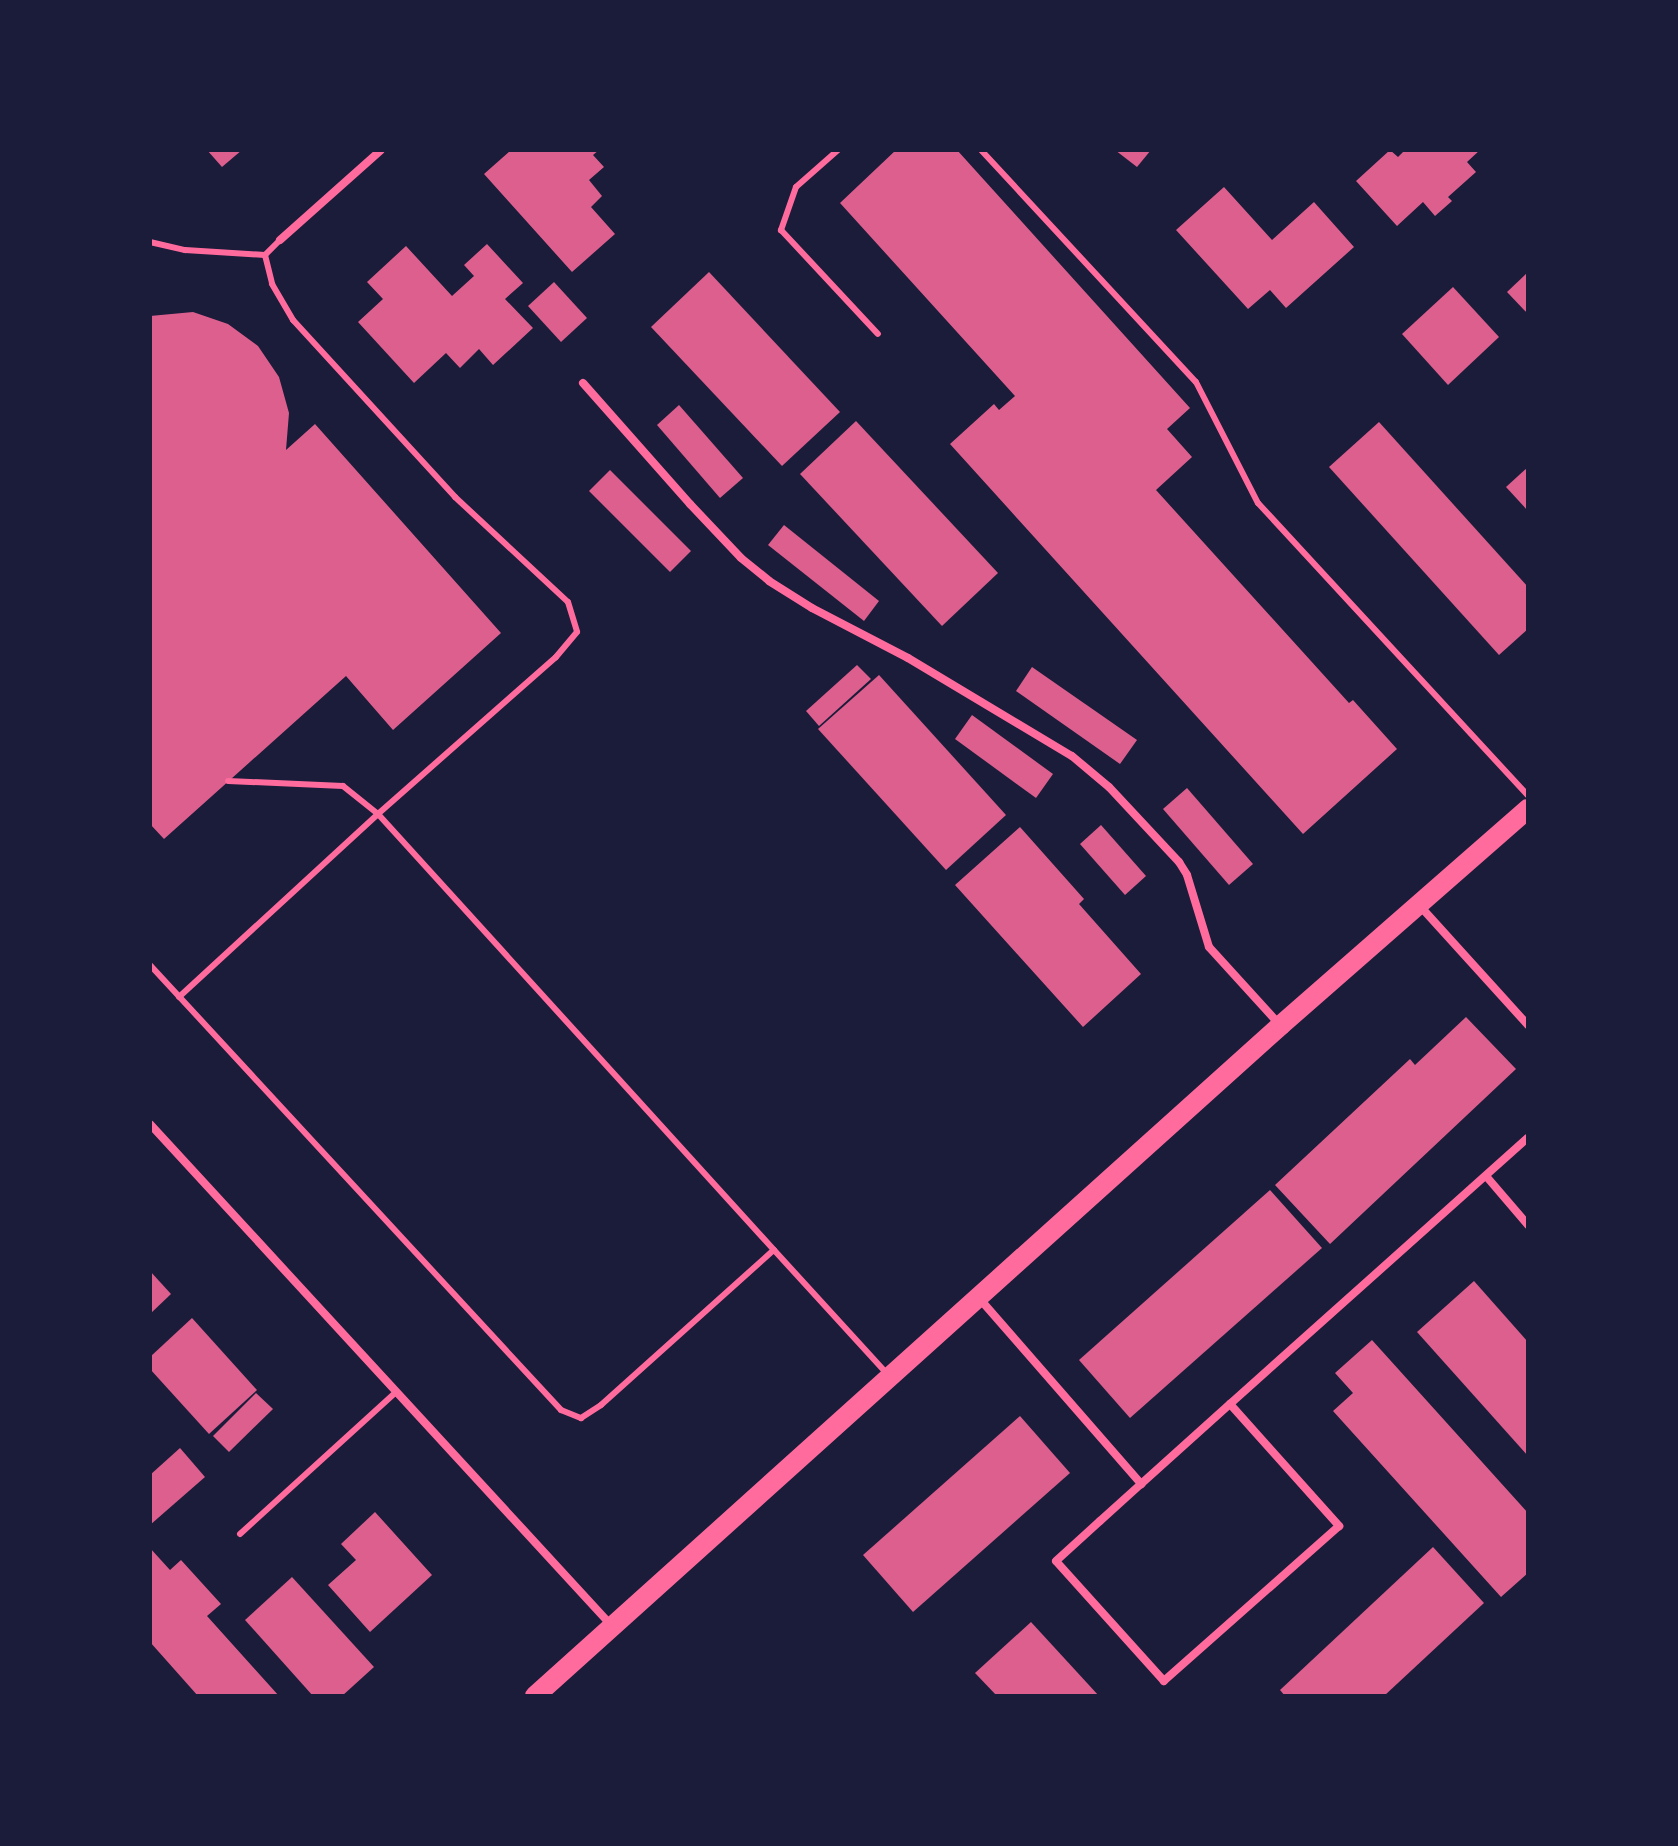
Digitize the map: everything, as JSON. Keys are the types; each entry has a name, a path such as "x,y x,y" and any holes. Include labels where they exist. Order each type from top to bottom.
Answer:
{"main road":[{"path":"535,1696 1281,1025 1528,809"}],"street":[{"path":"280,240 381,150"},
{"path":"583,383 690,504 741,558 769,581 1072,756 1109,787 1179,862 1187,875 1209,947 1281,1025"},
{"path":"1420,906 1528,1025"},
{"path":"150,1124 612,1627"},
{"path":"1230,1404 1339,1526 1164,1681 1056,1561 1141,1484 1230,1404 1346,1300 1528,1138"},
{"path":"1486,1176 1528,1225"},
{"path":"978,1297 1141,1484"}],"lane":[{"path":"838,150 796,187 781,230 878,334"},
{"path":"981,150 1196,382 1258,503 1528,796"},
{"path":"150,242 185,250 265,255 280,240"},
{"path":"179,997 378,814 556,657 577,632 568,602 455,497 293,320 272,284 265,255"},
{"path":"228,781 343,786 378,814 890,1377"},
{"path":"150,965 561,1410 581,1418 601,1405 774,1250"},
{"path":"240,1534 396,1392"}],"building":[{"path":"207,150 242,150 222,167"},
{"path":"511,150 599,150 593,155 604,167 589,180 602,196 591,207 615,234 572,272 484,174"},
{"path":"896,150 957,150 1190,408 1167,429 1192,457 1156,490 1349,703 1353,700 1397,749 1303,834 950,444 994,404 999,410 1015,396 840,203"},
{"path":"1115,150 1151,150 1137,167"},
{"path":"1390,150 1398,157 1405,150 1480,150 1467,162 1476,172 1448,197 1452,201 1435,216 1423,202 1397,226 1356,181"},
{"path":"1224,187 1272,240 1314,202 1354,247 1286,308 1270,290 1248,309 1176,230"},
{"path":"487,244 523,283 505,299 533,328 493,365 479,349 460,368 446,353 414,383 358,322 383,299 367,282 406,246 452,296 474,276 464,265"},
{"path":"709,272 840,412 782,466 651,327"},
{"path":"1528,272 1528,314 1507,292"},
{"path":"554,282 587,318 561,342 528,306"},
{"path":"1453,287 1499,337 1448,385 1402,334"},
{"path":"193,312 228,324 258,346 279,377 289,413 286,450 315,424 501,633 393,730 346,676 164,839 150,824 150,316"},
{"path":"679,405 743,478 720,498 657,425"},
{"path":"856,421 998,573 942,626 800,474"},
{"path":"1379,422 1528,587 1528,629 1499,655 1329,467"},
{"path":"1528,467 1528,511 1506,487"},
{"path":"610,470 691,551 670,572 589,491"},
{"path":"784,525 879,601 864,621 768,545"},
{"path":"857,665 871,679 819,726 806,711"},
{"path":"1032,667 1137,740 1120,764 1016,691"},
{"path":"879,675 1006,815 946,870 818,729"},
{"path":"972,715 1053,774 1036,798 955,739"},
{"path":"1187,788 1253,864 1229,885 1163,809"},
{"path":"1101,825 1146,876 1125,895 1080,844"},
{"path":"1020,827 1084,899 1079,904 1141,974 1083,1027 955,885"},
{"path":"1466,1017 1516,1069 1330,1244 1275,1185 1410,1059 1415,1065"},
{"path":"1270,1190 1322,1248 1130,1418 1079,1360"},
{"path":"150,1271 171,1294 150,1314"},
{"path":"1474,1281 1528,1342 1528,1456 1417,1332"},
{"path":"192,1318 257,1390 209,1434 150,1369 150,1357"},
{"path":"1372,1340 1528,1513 1528,1573 1501,1597 1333,1411 1353,1393 1335,1373"},
{"path":"256,1393 273,1409 229,1452 213,1436"},
{"path":"1020,1416 1070,1473 913,1612 863,1555"},
{"path":"180,1448 205,1477 150,1525 150,1475"},
{"path":"375,1512 432,1575 370,1632 328,1585 356,1560 341,1544"},
{"path":"1433,1547 1484,1603 1384,1696 1285,1696 1280,1690"},
{"path":"150,1548 170,1570 181,1560 221,1604 207,1616 279,1696 198,1696 150,1642"},
{"path":"292,1577 374,1667 342,1696 313,1696 245,1620"},
{"path":"1031,1622 1099,1696 997,1696 975,1673"}]}
